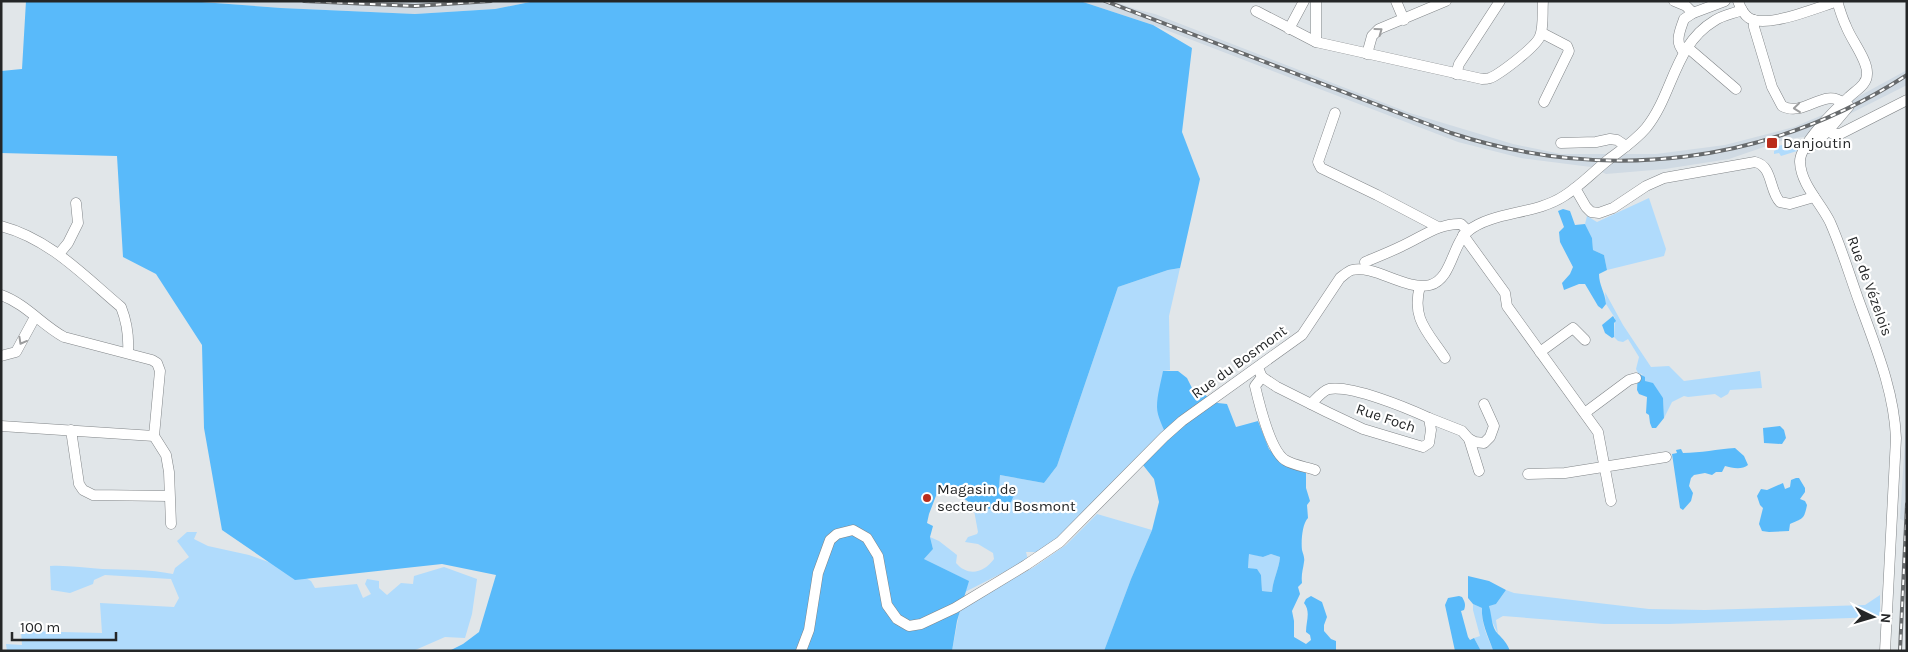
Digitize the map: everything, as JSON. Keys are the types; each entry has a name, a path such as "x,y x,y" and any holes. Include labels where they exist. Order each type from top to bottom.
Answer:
{"street":[{"path":"1288,29 1304,1"},
{"path":"1316,1 1316,42"},
{"path":"1396,1 1404,20"},
{"path":"1366,54 1372,36 1379,29 1446,1"},
{"path":"1456,74 1459,64 1500,1"},
{"path":"1256,11 1316,42 1482,80 1490,78 1534,46 1542,33 1543,1"},
{"path":"1674,1 1686,6 1693,13"},
{"path":"1725,1 1693,13 1684,19 1679,33 1678,44 1736,89"},
{"path":"1444,358 1423,328 1418,316 1416,299 1420,286 1430,285 1441,279 1466,233 1485,221 1547,205 1575,188 1641,134 1655,115 1685,50 1701,30 1714,20 1740,6 1746,16 1754,20 1764,21 1783,18 1837,1 1846,28 1866,66 1867,74 1862,90 1826,128"},
{"path":"1754,20 1754,27 1772,87 1782,106 1790,109 1799,109 1829,98 1838,99 1843,103"},
{"path":"1542,33 1567,46 1569,51 1544,102"},
{"path":"1826,128 1843,103 1864,84"},
{"path":"1826,128 1833,134 1844,133 1907,100"},
{"path":"1335,113 1318,162 1321,168 1438,227"},
{"name":"Rue de Vézelois","path":"1826,128 1811,138 1802,151 1801,167 1805,180 1830,222 1885,373 1893,411 1896,438 1886,651"},
{"path":"1561,142 1596,142 1610,139 1617,140 1626,146"},
{"path":"1575,188 1586,207 1592,212 1599,213 1613,208 1646,186 1664,178 1755,162 1766,170 1773,193 1780,202 1790,204 1814,197"},
{"path":"59,254 68,243 78,223 76,203"},
{"path":"1365,262 1404,246 1438,227 1451,223 1461,224 1505,293 1507,306 1586,412 1598,432 1611,501"},
{"path":"1,226 33,238 59,254 121,307 129,339 128,353"},
{"name":"Rue du Bosmont","path":"801,651 809,630 818,573 830,540 836,534 853,530 867,538 878,556 887,605 902,624 909,626 921,624 955,608 1035,560 1060,542 1164,437 1182,422 1260,372 1302,335 1340,278 1352,270 1374,272 1420,286"},
{"path":"1,295 20,303 51,330 64,337 128,353 157,363 160,371 154,436 166,455 169,472 171,524"},
{"path":"1,356 16,352 35,317"},
{"path":"1540,352 1573,328 1585,340"},
{"path":"1260,372 1255,386 1263,421 1281,456 1286,461 1314,470"},
{"name":"Rue Foch","path":"1260,372 1277,388 1363,428 1424,446 1429,443 1431,430 1429,418"},
{"path":"1586,412 1629,380 1636,378"},
{"name":"Rue Foch","path":"1311,404 1327,390 1341,389 1365,394 1429,418 1465,435"},
{"path":"1465,435 1475,442 1484,442 1490,437 1494,426 1484,404"},
{"path":"1,426 154,436"},
{"path":"71,430 79,484 84,490 93,495 169,496"},
{"path":"1465,435 1479,471"},
{"path":"1528,474 1564,473 1666,457"}],"shaded area":[{"path":"26,1 188,1 281,8 415,14 495,9 535,1 1080,1 1153,25 1192,48 1182,132 1200,179 1180,268 1168,270 1118,287 1057,466 1044,483 1000,475 999,490 1014,495 1011,502 990,509 973,505 959,495 939,488 927,523 933,526 930,537 933,549 924,559 969,581 957,621 952,651 449,651 463,644 479,632 496,575 442,564 295,580 222,530 204,428 202,345 156,274 123,257 117,156 1,153 1,71 22,69"},
{"path":"188,1 535,1 495,9 415,14 281,8"},
{"path":"1080,1 1113,1 1155,14 1410,113 1513,144 1561,154 1656,154 1725,145 1794,127 1832,111 1907,70 1907,85 1804,137 1787,139 1729,159 1665,169 1606,174 1591,167 1521,158 1458,142 1153,25"},
{"path":"1804,140 1797,151 1781,156 1779,153 1774,154 1776,147 1785,144 1784,142"},
{"path":"1649,198 1666,249 1664,256 1607,270 1604,255 1593,250 1592,238 1585,224 1587,216 1597,222"},
{"path":"1563,209 1570,211 1575,225 1585,224 1592,238 1593,250 1604,255 1607,270 1599,274 1606,304 1602,309 1598,306 1585,284 1579,284 1564,290 1562,283 1573,267 1560,242 1559,232 1564,227 1558,211"},
{"path":"1180,268 1169,316 1170,370 1163,371 1163,423 1165,431 1048,547 1040,552 1026,552 1028,560 965,592 968,581 924,559 933,549 930,537 939,541 957,555 956,563 966,570 976,572 990,564 994,559 993,553 978,544 965,542 968,537 978,532 973,505 990,509 999,490 1000,475 1044,483 1057,466 1118,287 1168,270"},
{"path":"1605,292 1623,325 1651,367 1669,366 1684,381 1760,371 1762,388 1730,390 1728,394 1721,398 1715,394 1684,396 1672,402 1664,418 1663,398 1645,381 1642,374 1638,373 1636,369 1639,357 1628,339 1623,342 1618,341 1614,337 1615,318 1606,304"},
{"path":"1613,316 1616,321 1614,323 1614,337 1612,338 1605,333 1602,325"},
{"path":"1163,371 1178,371 1187,378 1197,395 1205,395 1218,403 1227,404 1236,427 1258,421 1269,449 1284,464 1306,470 1306,488 1310,501 1307,505 1308,518 1304,524 1302,538 1304,559 1302,583 1298,587 1300,594 1292,611 1294,637 1306,644 1311,640 1310,635 1306,632 1308,613 1304,603 1311,596 1322,602 1327,617 1324,631 1331,639 1336,641 1336,651 1104,651 1152,530 1159,502 1154,479 1143,465 1167,438 1157,411 1158,393","holes":["1249,554 1263,557 1271,554 1280,557 1272,592 1262,591 1261,575 1257,569 1248,568"]},
{"path":"1638,373 1645,377 1645,381 1653,383 1663,398 1664,418 1656,428 1652,428 1649,415 1646,413 1647,397 1639,394 1637,390"},
{"path":"1907,408 1907,522 1900,519"},
{"path":"1780,426 1784,430 1786,438 1782,444 1764,443 1763,428"},
{"path":"1735,448 1744,456 1748,465 1740,468 1725,466 1722,472 1716,472 1712,475 1705,473 1694,475 1689,486 1693,493 1691,501 1683,510 1680,508 1672,454 1677,453 1676,450 1681,449 1683,453"},
{"path":"1799,478 1805,488 1805,492 1800,499 1805,501 1807,505 1804,516 1790,524 1789,531 1762,531 1759,524 1763,508 1757,496 1761,489 1767,490 1783,483 1785,489 1790,487 1791,480"},
{"path":"1097,514 1152,530 1104,651 952,651 960,609 1034,567 1066,545"},
{"path":"187,532 197,532 194,539 208,546 249,555 293,571 311,581 315,588 357,584 363,598 371,594 365,584 367,579 379,581 379,588 387,595 401,583 413,584 414,576 444,567 477,579 472,614 465,638 445,637 413,651 7,651 6,644 22,645 21,631 102,633 100,603 174,607 179,598 171,579 105,575 94,580 93,584 70,593 51,590 50,566 146,570 173,574 175,568 189,557 177,541"},
{"path":"1249,553 1263,557 1271,554 1280,557 1272,592 1262,591 1261,575 1257,570 1248,568"},
{"path":"1468,576 1489,581 1506,590 1496,604 1489,606 1494,628 1510,651 1493,650 1484,624 1482,608 1473,604 1468,598"},
{"path":"1506,590 1514,593 1649,609 1705,610 1865,605 1880,595 1880,617 1669,624 1604,624 1503,616 1496,620 1498,634 1491,619 1489,605 1496,604"},
{"path":"1462,597 1465,604 1464,610 1461,611 1468,637 1470,640 1474,638 1481,651 1455,651 1445,605 1448,598"},
{"path":"1473,604 1482,608 1485,630 1494,651 1481,651 1474,638 1480,636"}],"railway":[{"path":"304,1 415,6 491,1"},
{"path":"1105,1 1451,133 1510,149 1569,158 1627,161 1686,156 1743,146 1799,129 1854,105 1907,75"},
{"path":"1900,651 1907,504"}],"place":[{"name":"Danjoutin","path":"1772,143"},
{"name":"Magasin de secteur du Bosmont","path":"927,498"}]}
